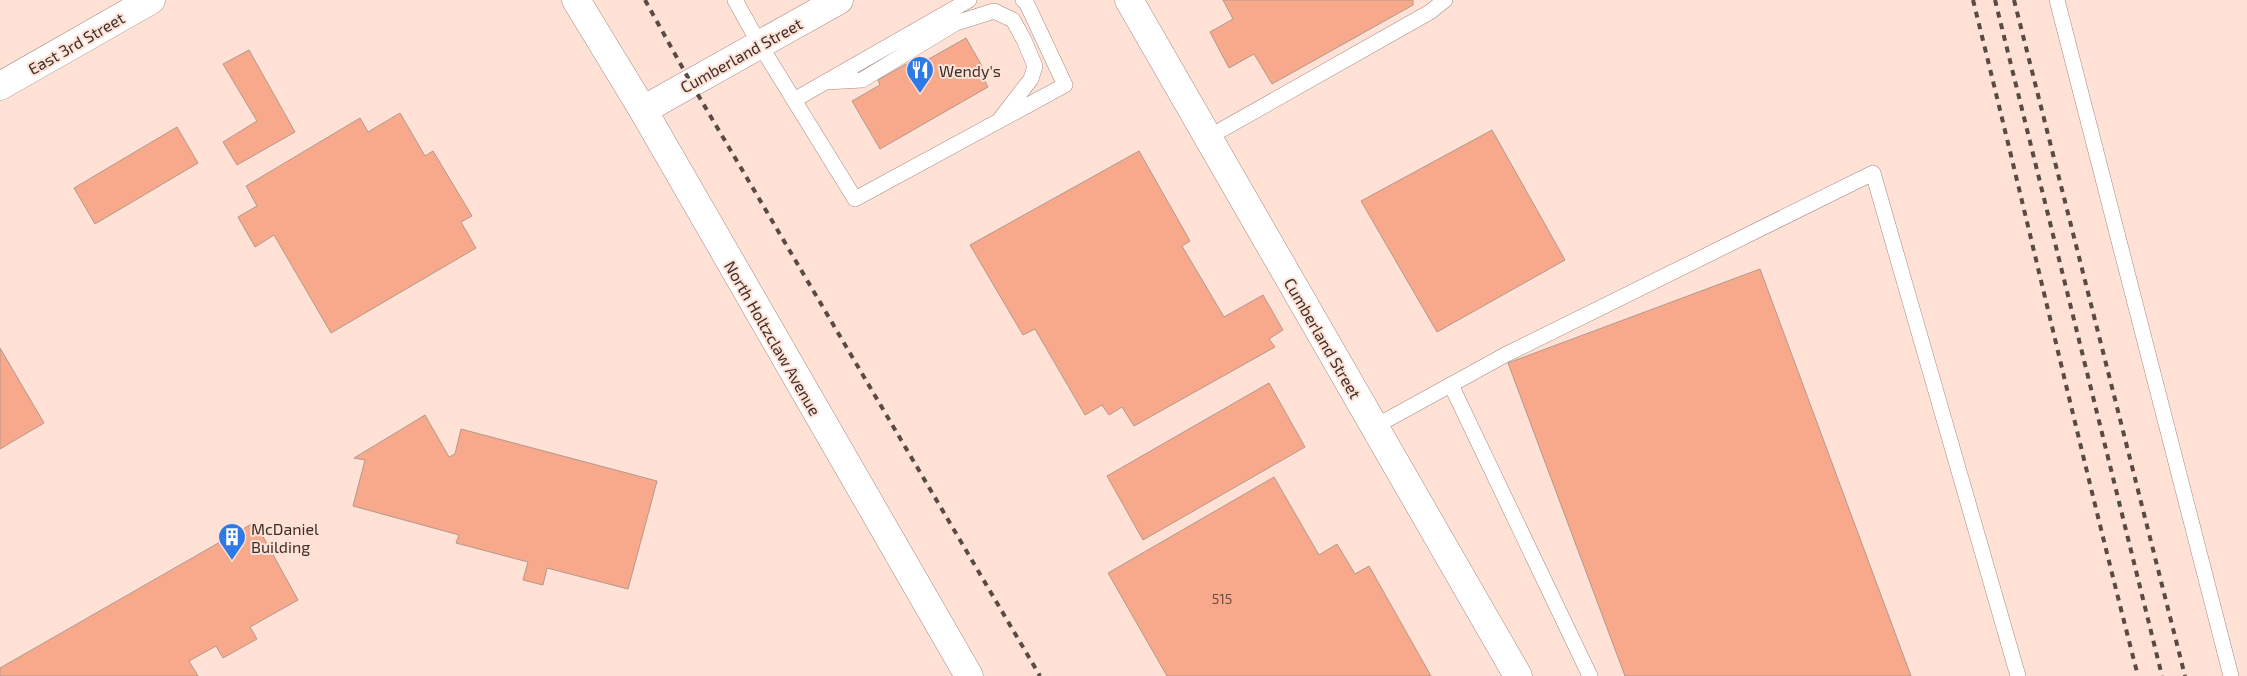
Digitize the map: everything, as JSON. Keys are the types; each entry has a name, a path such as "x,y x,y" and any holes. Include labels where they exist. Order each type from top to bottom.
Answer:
{"street":[{"name":"East 3rd Street","path":"0,86 152,0"},
{"name":"North Holtzclaw Avenue","path":"576,0 643,110 969,676"},
{"name":"Cumberland Street","path":"643,110 839,0"},
{"name":"Cumberland Street","path":"1129,0 1518,676"}],"lane":[{"path":"736,0 760,45 855,199 997,123 1065,84 1026,2 1023,0"},
{"path":"794,100 969,0"},
{"path":"1207,138 1430,12 1445,0"},
{"path":"2057,0 2231,676"},
{"path":"825,82 862,80 956,23 994,11 1013,20 1035,66 1031,79 997,123"},
{"path":"1374,427 1505,355 1873,173 2018,676"},
{"path":"1451,385 1590,676"}],"building":[{"path":"1223,0 1413,0 1413,5 1272,84 1254,54 1229,68 1210,32 1233,19"},
{"name":"Wendy's","path":"966,38 982,66 978,68 988,87 880,149 852,101 880,85 878,80 917,58 920,64"},
{"path":"249,50 295,132 237,165 223,142 257,121 223,64"},
{"path":"400,113 425,156 433,151 472,216 461,222 476,248 331,333 274,235 255,247 238,217 257,206 246,186 360,118 368,132"},
{"path":"177,127 198,163 95,224 74,188"},
{"path":"1492,130 1565,260 1437,332 1361,201"},
{"path":"1139,151 1190,241 1182,246 1224,317 1263,295 1283,330 1269,339 1275,347 1134,426 1122,407 1109,415 1102,405 1085,415 1035,329 1023,335 970,245"},
{"path":"1760,269 1911,676 1625,676 1508,363"},
{"path":"0,348 44,423 0,449"},
{"path":"1269,383 1305,447 1143,540 1107,476"},
{"path":"425,415 449,457 455,454 461,429 657,481 628,589 547,568 543,585 523,580 528,562 456,543 459,535 353,506 365,460 354,458"},
{"path":"1274,477 1319,555 1337,544 1355,574 1369,566 1431,676 1167,676 1108,573"},
{"name":"McDaniel Building","path":"255,522 298,600 250,627 257,639 223,658 216,646 189,661 198,676 0,676 0,668"}],"railway":[{"path":"645,0 691,83 1040,676"},
{"path":"1973,0 2138,676"},
{"path":"1995,0 2162,676"},
{"path":"2014,0 2185,676"}],"place":[{"name":"Wendy's","path":"920,94"},
{"name":"McDaniel Building","path":"232,561"}]}
